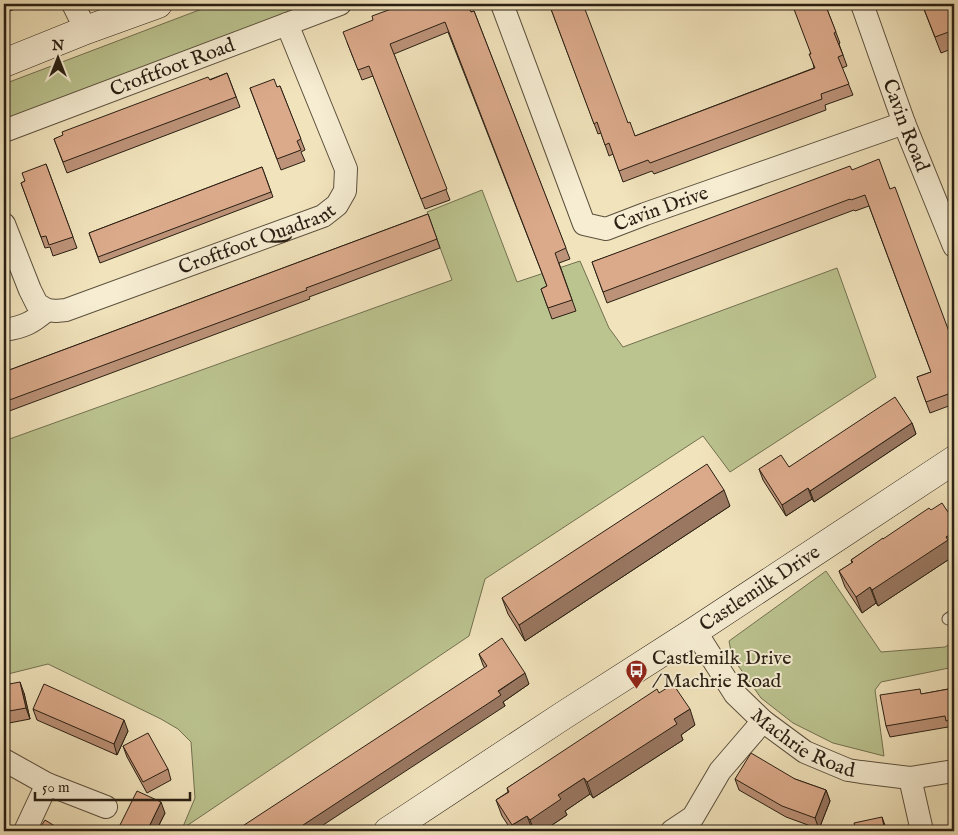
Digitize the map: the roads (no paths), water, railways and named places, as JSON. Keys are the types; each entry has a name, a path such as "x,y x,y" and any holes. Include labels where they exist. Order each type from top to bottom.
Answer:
{"street":[{"path":"73,4 86,30"},
{"path":"4,63 158,4"},
{"name":"Croftfoot Road","path":"4,132 340,4"},
{"name":"Cavin Drive","path":"502,4 584,224 606,229 904,123"},
{"name":"Cavin Road","path":"862,4 904,123 954,246"},
{"name":"Croftfoot Quadrant","path":"46,310 66,310 323,216 337,205 345,191 346,169 287,24"},
{"path":"4,224 37,304 46,310 34,321 18,328 4,330"},
{"name":"Castlemilk Drive","path":"388,831 564,715 952,467"},
{"name":"Machrie Road","path":"695,631 735,694 763,721 805,752 848,770 910,778 954,771"},
{"path":"672,831 697,824 720,771 763,721"},
{"path":"4,760 47,784 106,807"},
{"path":"910,778 922,831"},
{"path":"25,831 47,784"}],"place":[{"name":"Castlemilk Drive / Machrie Road","path":"636,689"}]}
